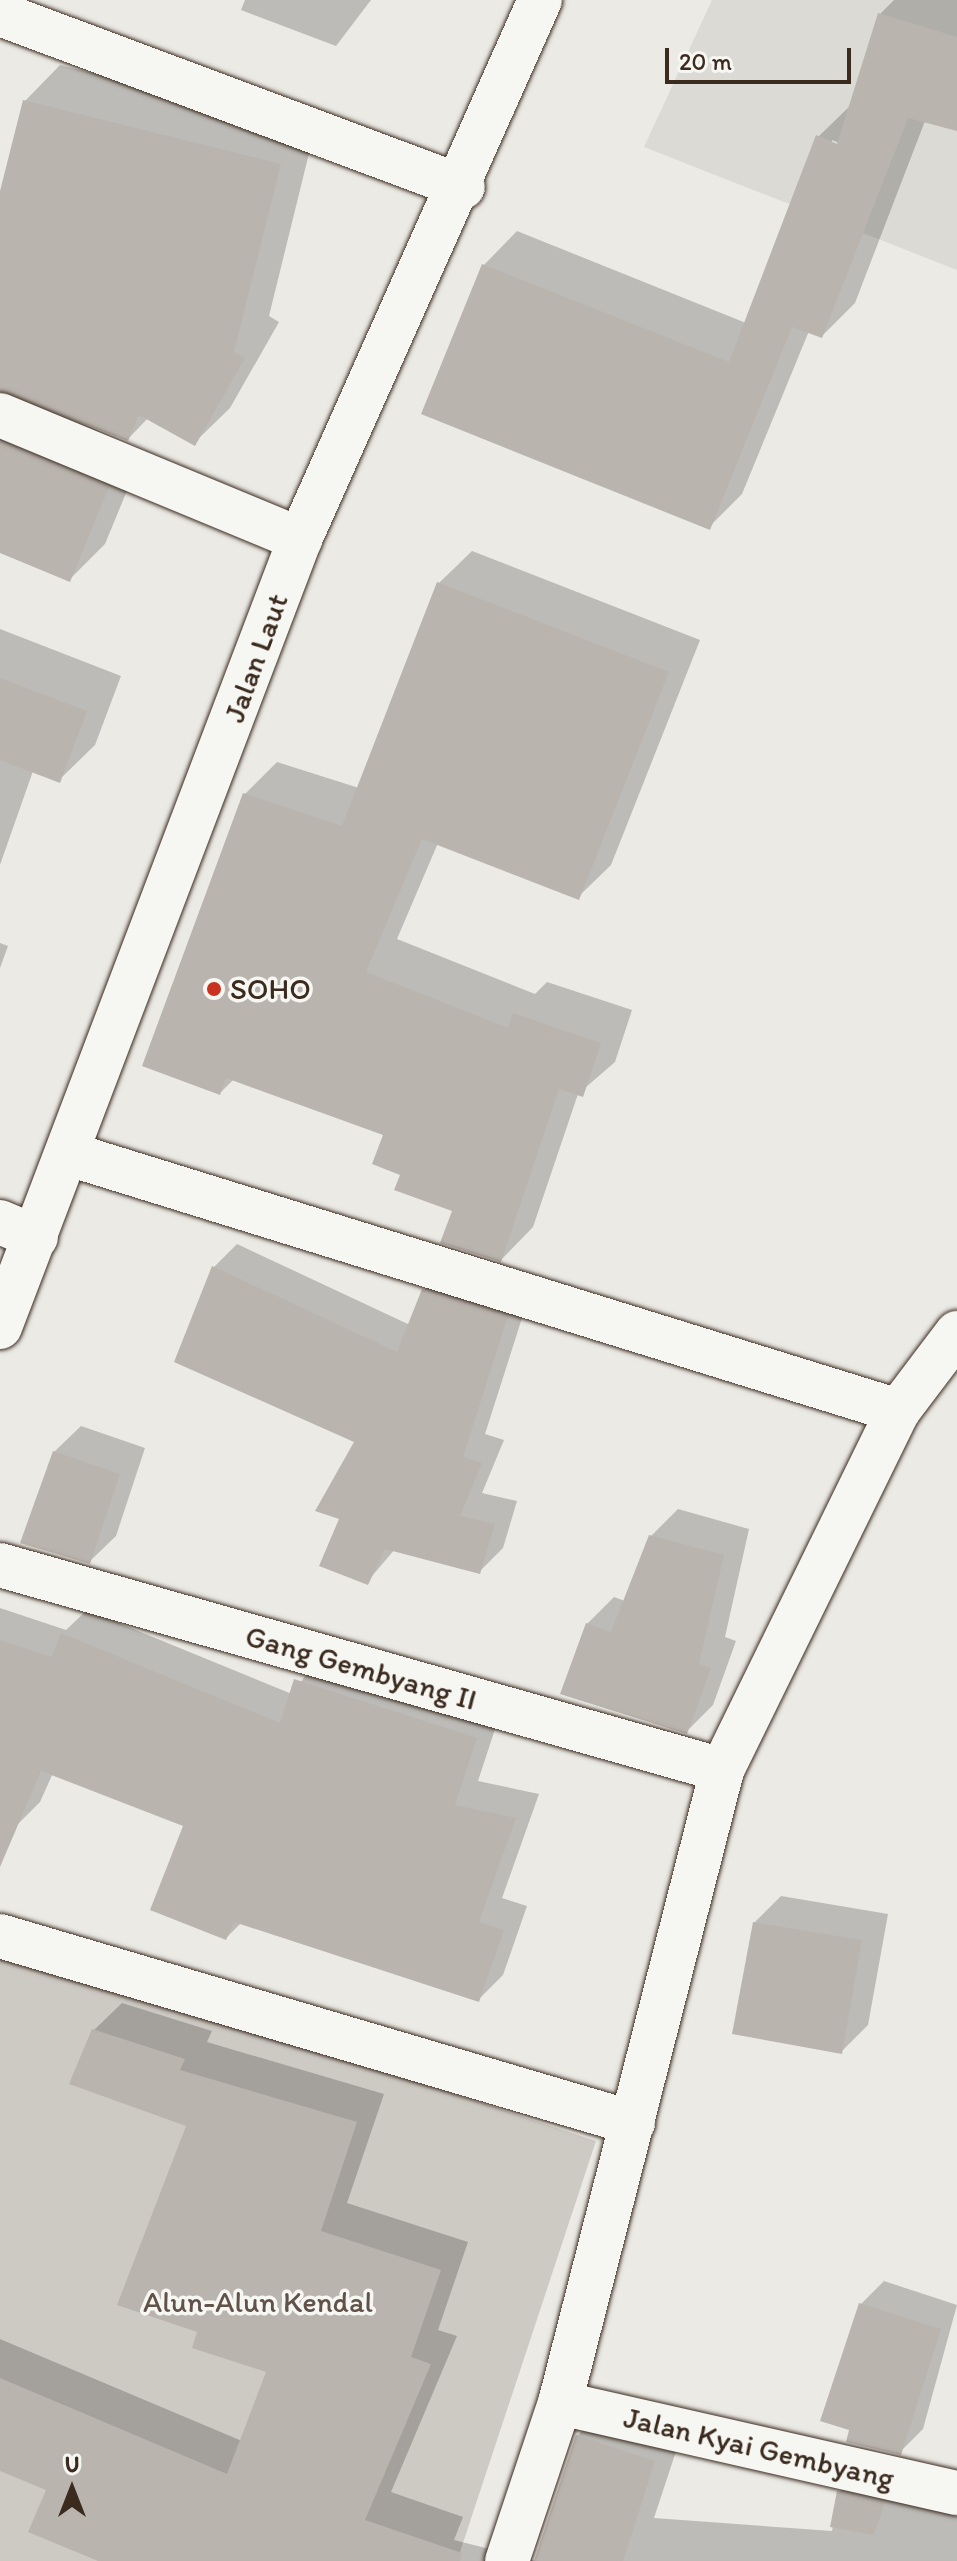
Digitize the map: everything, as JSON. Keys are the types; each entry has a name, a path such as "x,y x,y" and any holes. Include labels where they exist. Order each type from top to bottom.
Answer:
{"street":[{"name":"Jalan Laut","path":"0,1327 18,1229 69,1154 300,539 463,187 540,0"},
{"path":"0,14 463,187"},
{"path":"0,415 300,539"},
{"path":"69,1154 898,1411"},
{"path":"507,2561 560,2403 722,1770 898,1411 957,1333"},
{"name":"Gang Gembyang II","path":"0,1565 722,1770"},
{"path":"0,1936 633,2123"},
{"name":"Jalan Kyai Gembyang","path":"560,2403 957,2493"}],"shaded area":[{"path":"712,0 957,0 957,270 644,147"}],"green space":[{"name":"Alun-Alun Kendal","path":"0,1943 596,2141 457,2561 0,2561"}],"building":[{"path":"878,13 957,37 957,131 908,118 822,338 792,327 710,530 421,414 482,264 729,362 816,135 837,144"},
{"path":"23,100 281,164 234,352 245,358 195,446 139,415 128,441 0,391 0,191"},
{"path":"0,442 109,487 70,582 0,553"},
{"path":"437,582 669,672 579,900 422,839 366,972 508,1028 513,1013 601,1043 583,1097 559,1089 501,1262 440,1243 452,1211 394,1190 400,1175 372,1164 383,1135 226,1078 220,1095 142,1066 243,793 342,826"},
{"path":"0,678 87,711 60,783 0,760"},
{"path":"212,1266 397,1352 422,1289 508,1316 463,1457 482,1463 460,1516 495,1524 480,1574 385,1549 368,1585 319,1566 339,1519 315,1511 354,1442 174,1362"},
{"path":"53,1451 120,1474 90,1564 20,1543"},
{"path":"649,1535 724,1555 699,1664 711,1668 687,1734 560,1694 586,1623 611,1632"},
{"path":"61,1633 280,1723 294,1679 477,1738 455,1805 516,1818 479,1922 504,1930 479,2002 234,1922 226,1940 150,1910 183,1826 41,1771 0,1867 0,1640 52,1657"},
{"path":"753,1922 862,1940 842,2054 732,2034"},
{"path":"92,2029 185,2059 180,2070 357,2122 321,2231 441,2270 411,2357 431,2364 365,2520 462,2553 460,2561 98,2561 28,2532 46,2490 0,2471 0,2378 227,2474 266,2372 192,2348 197,2332 117,2305 186,2126 69,2084"},
{"path":"859,2303 941,2329 901,2455 846,2442 849,2430 820,2421"},
{"path":"576,2435 655,2461 623,2561 534,2561"},
{"path":"837,2491 885,2502 874,2535 830,2527"}],"place":[{"name":"SOHO","path":"214,989"}]}
